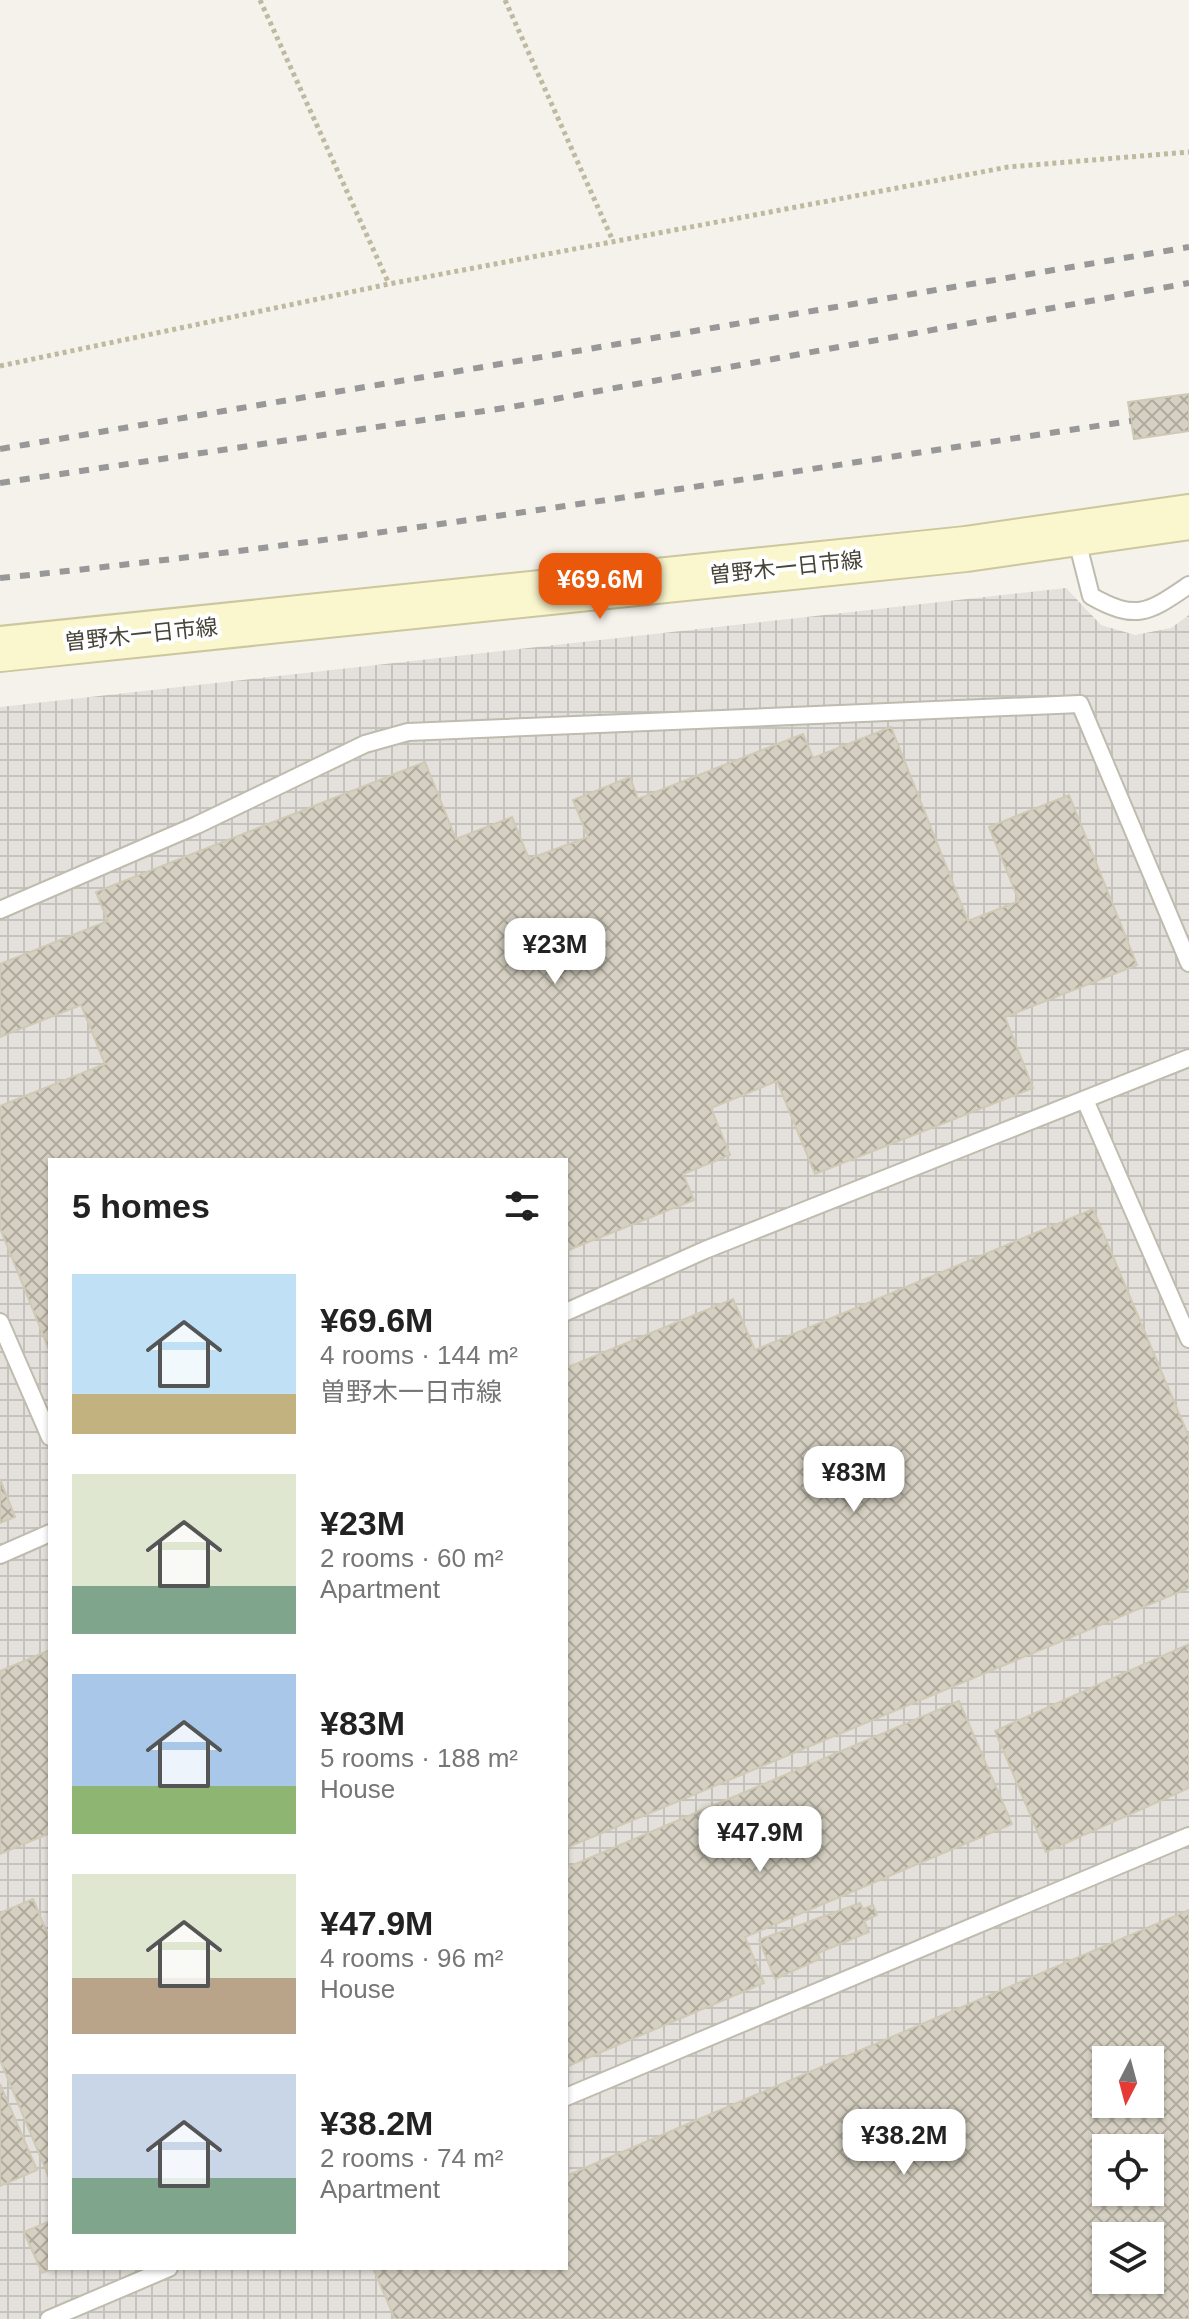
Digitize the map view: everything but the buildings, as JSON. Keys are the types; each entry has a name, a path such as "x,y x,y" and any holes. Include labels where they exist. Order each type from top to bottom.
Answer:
{"main road":[{"name":"曽野木一日市線","path":"0,649 966,549 1189,517"}],"lane":[{"path":"1075,533 1091,596 1116,610 1151,611 1189,585"},
{"path":"0,910 197,825 365,744 408,732 1080,704 1189,963"},
{"path":"568,1311 705,1250 1189,1058"},
{"path":"1085,1100 1189,1339"},
{"path":"0,1322 48,1432"},
{"path":"0,1555 48,1534"},
{"path":"568,2096 1189,1836"},
{"path":"49,2319 164,2270"}],"path":[{"path":"260,0 389,284"},
{"path":"505,0 613,241"},
{"path":"0,366 389,284 1008,167 1189,152"}],"shaded area":[{"path":"1066,588 1101,625 1135,635 1171,628 1189,615 1189,2319 0,2319 0,707"}],"railway":[{"path":"0,449 1189,247"},
{"path":"0,483 511,407 1189,283"},
{"path":"0,578 425,526 1131,421"}]}
